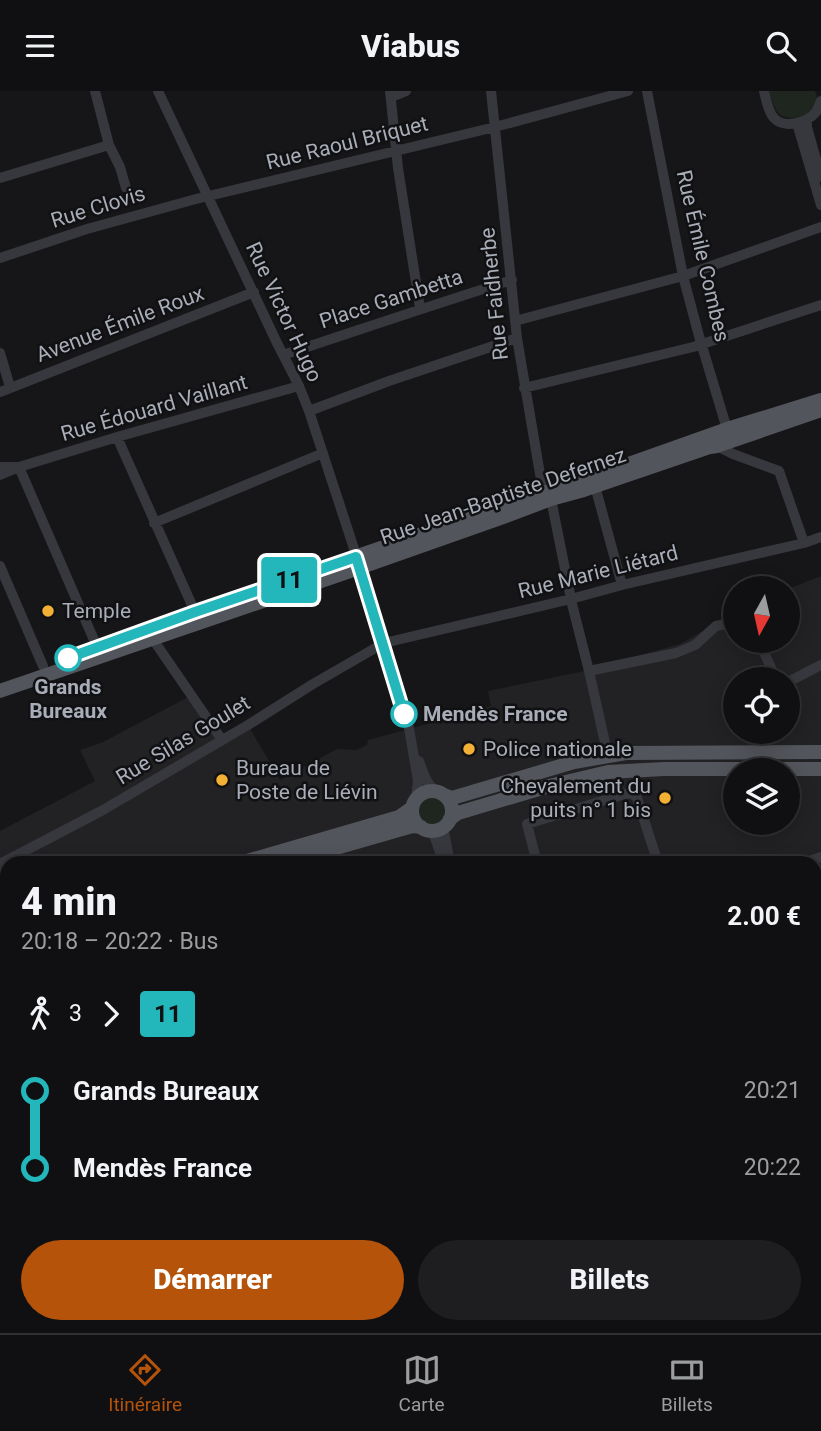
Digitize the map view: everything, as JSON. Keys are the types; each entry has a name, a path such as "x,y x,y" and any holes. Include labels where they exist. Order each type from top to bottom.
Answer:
{"main road":[{"name":"Rue Jean-Baptiste Defernez","path":"547,495 727,429 821,400"},
{"name":"Rue Jean-Baptiste Defernez","path":"0,691 150,634 547,495 595,486 821,410"},
{"name":"Rue Jean-Baptiste Defernez","path":"0,681 150,634 195,612 358,562"},
{"path":"304,856 401,823 425,792 440,793 452,798 574,762 626,753 821,752"},
{"path":"268,856 401,823 438,830 458,813 608,772 664,769 821,769"},
{"path":"440,793 451,806 447,822"},
{"path":"414,803 413,815 416,822 425,829"}],"street":[{"path":"94,91 109,145 120,167 126,188"},
{"name":"Rue Victor Hugo","path":"158,91 309,411 384,643 412,741"},
{"path":"406,91 390,94 420,308"},
{"name":"Rue Faidherbe","path":"491,91 524,388 608,756"},
{"name":"Rue Raoul Briquet","path":"208,196 495,127 628,91"},
{"name":"Rue Émile Combes","path":"647,91 683,275 727,429"},
{"path":"764,91 771,116 784,124 802,121 815,113 821,99 820,91"},
{"path":"802,121 807,127 821,177"},
{"path":"802,121 821,205"},
{"path":"0,177 109,145"},
{"name":"Rue Clovis","path":"0,258 87,229 208,196"},
{"path":"515,321 683,275 821,227"},
{"name":"Place Gambetta","path":"283,355 512,280"},
{"name":"Avenue Émile Roux","path":"5,389 254,292"},
{"path":"524,388 702,345 821,305"},
{"path":"309,411 517,338"},
{"path":"0,353 5,389"},
{"name":"Rue Édouard Vaillant","path":"0,475 117,437 299,386"},
{"path":"117,437 195,612"},
{"path":"717,446 779,471 804,543"},
{"path":"154,523 323,453"},
{"name":"Rue Édouard Vaillant","path":"0,467 19,467"},
{"path":"19,467 96,649"},
{"path":"595,486 622,585"},
{"name":"Rue Marie Liétard","path":"384,643 821,537"},
{"path":"0,566 43,666"},
{"path":"589,671 676,653 695,645 716,626 723,625"},
{"path":"150,634 222,740"},
{"name":"Rue Silas Goulet","path":"15,856 103,810 384,643"},
{"path":"800,676 821,665"},
{"path":"412,741 426,778 431,787 440,793"},
{"path":"412,741 418,781 414,803"},
{"path":"535,856 527,824 632,793 637,798 656,856"},
{"path":"447,822 444,832 447,856"},
{"path":"425,829 433,835 441,856"}],"shaded area":[{"path":"769,91 815,91 818,100 807,113 792,118 778,113"},
{"path":"821,576 821,856 0,856 0,831 95,781 80,750 103,742 192,695 222,739 248,725 280,780 337,749 356,750 367,745 368,740 491,706 488,691 580,672 680,644 723,620 723,653 800,653 800,584"},
{"path":"432,797 442,801 446,811 442,821 432,825 422,821 418,811 422,801"}],"bus line":[{"name":"11","path":"68,658 356,557 404,714"}],"place":[{"name":"Temple","path":"48,611"},
{"name":"Grands Bureaux","path":"68,658"},
{"name":"Mendès France","path":"404,714"},
{"name":"Police nationale","path":"469,749"},
{"name":"Bureau de Poste de Liévin","path":"222,780"},
{"name":"Chevalement du puits n° 1 bis","path":"665,798"}]}
